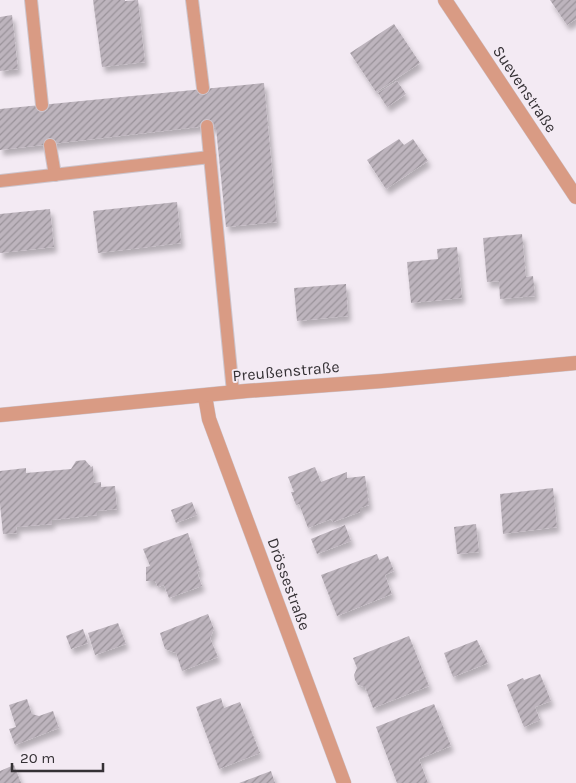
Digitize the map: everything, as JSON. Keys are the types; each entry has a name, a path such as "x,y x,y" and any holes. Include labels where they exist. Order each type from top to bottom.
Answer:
{"street":[{"name":"Suevenstraße","path":"445,0 576,196"},
{"name":"Preußenstraße","path":"0,415 233,392 382,381 576,363"},
{"name":"Drössestraße","path":"205,396 209,419 344,783"}],"lane":[{"path":"31,0 42,105"},
{"path":"192,0 203,88"},
{"path":"207,126 233,392"},
{"path":"50,145 55,174"},
{"path":"0,181 210,157"}],"building":[{"path":"93,0 138,0 145,62 102,67"},
{"path":"550,0 576,0 576,19 567,25"},
{"path":"12,15 18,69 0,71 0,17"},
{"path":"394,24 420,63 376,92 350,53"},
{"path":"397,81 406,94 387,107 378,93"},
{"path":"264,83 277,222 226,227 216,128 207,126 0,150 0,109"},
{"path":"399,139 404,145 413,139 428,161 386,189 367,160"},
{"path":"177,202 181,243 98,253 93,211"},
{"path":"50,209 54,247 0,253 0,214"},
{"path":"522,234 526,277 533,276 535,296 500,299 499,281 487,282 483,238"},
{"path":"457,247 462,298 411,303 407,262 438,259 437,249"},
{"path":"346,284 348,316 297,321 294,288"},
{"path":"85,460 91,467 93,466 94,483 101,482 101,487 115,486 117,509 97,511 97,515 52,520 52,524 16,527 17,533 3,534 0,504 0,471 26,468 26,473 71,469 76,461"},
{"path":"315,467 321,482 347,472 347,478 365,476 369,505 360,508 360,512 333,522 331,519 308,528 299,504 296,505 291,492 294,492 288,477"},
{"path":"553,488 557,527 503,534 500,494"},
{"path":"192,502 197,515 176,523 171,510"},
{"path":"476,524 479,552 457,554 454,527"},
{"path":"345,525 351,541 317,554 311,539"},
{"path":"188,533 200,571 197,572 202,586 169,598 164,585 158,587 155,581 146,581 146,567 150,566 143,549"},
{"path":"377,554 379,560 388,556 394,571 385,575 392,594 337,616 321,575"},
{"path":"208,614 214,629 210,638 218,657 182,671 176,653 165,649 160,633"},
{"path":"118,623 126,644 95,655 88,633"},
{"path":"83,629 88,643 71,649 66,636"},
{"path":"409,636 429,686 373,708 365,687 358,685 355,680 354,675 357,668 353,658"},
{"path":"477,640 488,663 453,677 444,653"},
{"path":"540,674 551,701 535,707 540,720 524,727 507,685 523,678 524,680"},
{"path":"221,698 224,708 240,702 260,753 219,769 196,707"},
{"path":"27,699 32,714 39,716 53,711 59,728 15,745 9,729 16,727 9,705"},
{"path":"434,704 451,746 419,759 428,783 397,783 376,727"},
{"path":"14,765 21,783 0,783 0,771"},
{"path":"271,771 275,783 239,783"}]}
